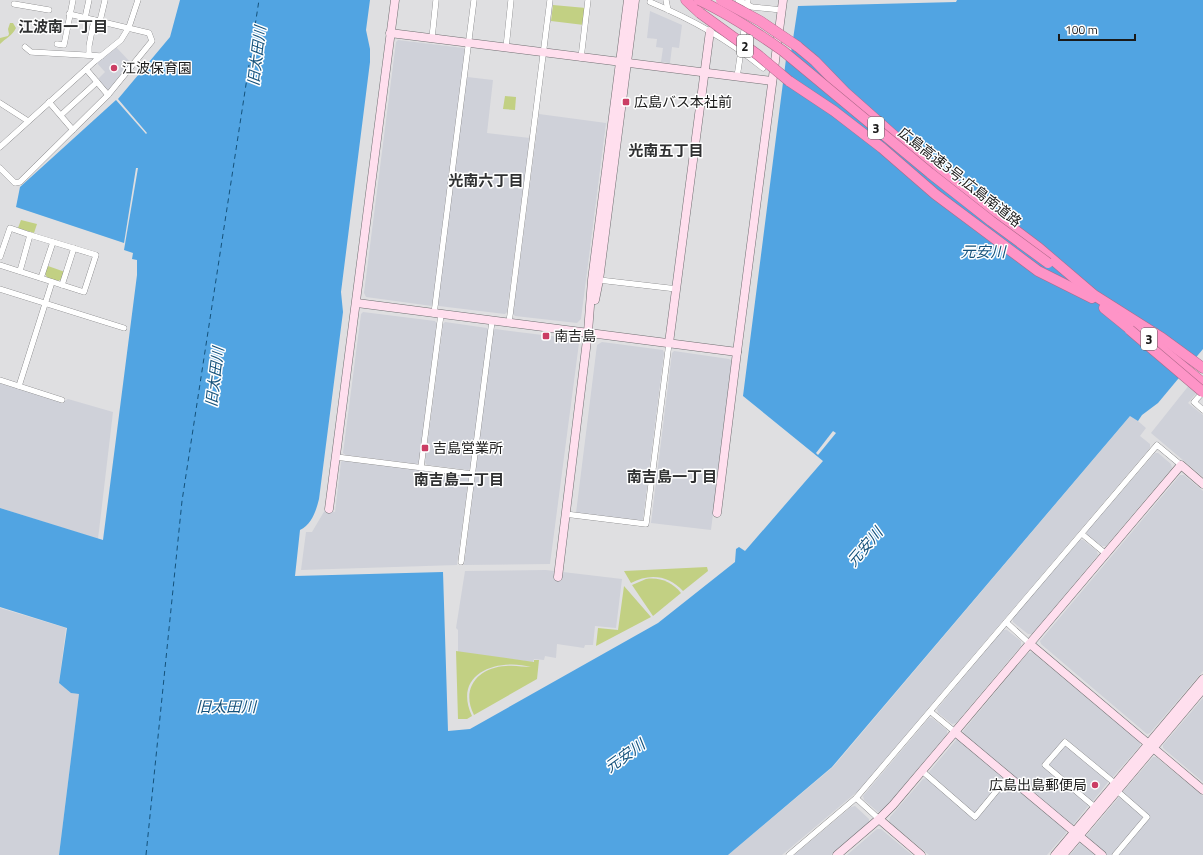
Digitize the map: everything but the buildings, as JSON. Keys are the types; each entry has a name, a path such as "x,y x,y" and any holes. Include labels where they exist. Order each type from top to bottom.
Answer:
{"highway":[{"name":"2","path":"686,0 700,13 758,55 789,81 834,111 882,148 935,194 1038,271 1093,297"},
{"name":"広島高速3号;広島南道路","path":"700,0 735,19 783,51 930,173 991,221 1093,297 1203,384"},
{"name":"2","path":"721,0 760,21 815,61 846,92 898,139 967,194 1039,248 1093,297"},
{"name":"広島高速3号;広島南道路","path":"1093,297 1130,330 1203,384"},
{"path":"1093,297 1162,338 1203,368"},
{"path":"1130,330 1203,392"}],"street":[{"path":"56,44 64,45 73,0"},
{"path":"85,18 89,0"},
{"path":"100,21 105,0"},
{"path":"0,147 86,69 121,40 129,27 138,0"},
{"path":"329,509 357,303 395,0"},
{"path":"432,38 436,0"},
{"path":"421,467 474,0"},
{"path":"506,48 511,0"},
{"path":"509,323 550,0"},
{"path":"581,58 588,0"},
{"path":"588,332 599,280 624,63 628,0"},
{"path":"558,577 588,332 593,273 624,63 635,0"},
{"path":"666,0 668,10"},
{"path":"738,0 747,2 752,7 782,10"},
{"path":"717,513 783,0"},
{"path":"650,2 697,23 742,51 763,68"},
{"path":"738,77 747,2"},
{"path":"14,4 50,10"},
{"path":"0,168 15,183 20,182 108,95 152,41 150,33 69,14"},
{"path":"89,55 89,46 94,20"},
{"path":"566,514 646,524 710,31"},
{"path":"390,33 772,82"},
{"path":"25,47 31,52 101,56"},
{"path":"86,69 108,95"},
{"path":"61,115 97,82"},
{"path":"50,102 73,130"},
{"path":"0,103 28,122"},
{"path":"0,257 10,228 96,255 84,292 0,265"},
{"path":"20,271 30,235"},
{"path":"41,278 53,242"},
{"path":"62,285 74,248"},
{"path":"599,280 677,290"},
{"path":"19,386 52,282"},
{"path":"0,289 124,328"},
{"path":"357,303 737,352"},
{"path":"461,562 492,321"},
{"path":"0,380 62,400"},
{"path":"1203,392 1194,402 1203,410"},
{"path":"789,855 856,798 931,712 1157,445 1203,484"},
{"path":"336,457 472,474"},
{"path":"837,855 879,819 922,771 1180,465"},
{"path":"1082,534 1106,554"},
{"path":"1006,622 1203,790"},
{"path":"1151,746 1203,679"},
{"path":"1063,855 1077,834 1097,809 1203,688"},
{"path":"931,712 1102,855"},
{"path":"1097,809 1046,765 1065,742 1116,787 1147,817 1115,855"},
{"path":"922,771 975,816 1008,777"},
{"path":"856,798 921,855"},
{"path":"1055,855 1077,834"}],"shaded area":[{"path":"650,11 682,25 679,48 672,47 670,63 661,62 663,48 656,47 657,39 647,38"},
{"path":"398,40 463,48 466,50 432,306 366,297 364,293 396,42"},
{"name":"江波保育園","path":"116,47 131,63 111,89 107,90 98,79 105,72 97,63"},
{"path":"467,77 493,80 487,133 530,138 507,312 505,314 437,305"},
{"path":"539,114 606,123 581,319 577,323 515,316 513,314"},
{"path":"363,312 435,321 437,324 419,462 417,464 345,455 343,453 361,314"},
{"path":"445,322 487,328 489,330 471,468 468,470 427,465 425,462 443,324"},
{"path":"495,329 575,339 579,343 550,564 464,565 493,330"},
{"path":"602,342 663,350 664,353 643,519 641,521 576,513 597,345"},
{"path":"674,351 729,359 732,361 711,530 651,523 672,353"},
{"path":"0,383 62,402 68,399 113,412 98,539 0,508"},
{"path":"1190,384 1198,391 1188,403 1203,415 1203,477 1151,433"},
{"path":"1131,415 1146,428 1140,436 1150,444 1150,448 858,791 782,855 728,855 833,767"},
{"path":"1155,453 1158,453 1171,464 1172,468 1106,546 1102,546 1087,535 1087,531"},
{"path":"344,460 466,476 469,479 457,565 301,570 306,532 312,532 325,510 335,512 341,462"},
{"path":"1180,475 1184,475 1203,491 1203,671 1150,733 1147,734 1041,644 1040,641"},
{"path":"1080,540 1083,540 1097,551 1098,555 1032,634 1028,634 1013,622 1013,618"},
{"path":"546,570 622,579 616,628 595,626 593,645 585,645 584,648 557,644 556,658 545,656 544,660 534,659 533,662 458,652 458,630 456,628 465,571"},
{"path":"0,608 66,628 59,683 72,693 79,694 59,855 0,855"},
{"path":"1003,630 1007,630 1021,641 1021,646 956,723 952,724 938,713 937,709"},
{"path":"1032,652 1140,742 1140,746 1112,778 1065,738 1042,765 1089,805 1073,825 1070,825 963,734 963,731 1028,653"},
{"path":"1203,698 1203,782 1163,748 1163,745"},
{"path":"929,718 932,718 947,730 947,734 882,811 878,812 864,800 863,796"},
{"path":"959,739 1003,777 1004,780 976,813 973,813 929,775 929,772 956,740"},
{"path":"1064,745 1066,745 1109,781 1092,802 1049,766 1049,763"},
{"path":"1153,757 1156,757 1203,796 1203,855 1118,855 1150,817 1122,793"},
{"path":"926,778 975,819 1005,783 1009,782 1066,830 1066,833 1047,855 929,855 889,822 890,817 923,779"},
{"path":"1120,796 1142,816 1143,819 1113,855 1107,855 1087,838 1087,835"},
{"path":"855,806 869,819 869,823 831,855 794,855 851,807"},
{"path":"877,829 881,829 912,855 847,855"},
{"path":"1080,843 1083,843 1097,855 1070,855"}],"green space":[{"path":"553,5 586,8 584,25 551,21"},
{"path":"10,23 13,23 16,28 11,35 0,44 0,38 8,36 9,34 8,29"},
{"path":"505,96 516,97 515,110 503,109"},
{"path":"21,220 37,224 34,233 18,228"},
{"path":"48,266 65,272 62,279 58,281 47,278 45,273"},
{"path":"707,567 708,571 683,591 672,582 658,577 645,578 631,583 624,571"},
{"path":"646,579 656,579 670,583 681,593 653,616 632,585"},
{"path":"624,586 651,617 596,646 598,628 618,630"},
{"path":"456,651 534,662 534,660 539,660 537,679 474,715 470,705 469,696 471,688 480,675 496,667 531,667 505,665 493,667 482,672 473,679 468,689 467,701 472,716 467,719 458,719"}],"water":[{"path":"180,0 370,0 366,30 370,49 370,62 341,292 343,312 319,499 315,512 310,521 300,530 295,576 443,572 448,731 470,729 658,623 735,562 736,549 739,547 745,551 823,461 743,396 786,59 790,59 798,6 956,2 957,0 1203,0 1203,349 1158,403 1142,415 1138,421 1130,416 832,767 728,855 59,855 79,694 71,693 59,683 67,628 0,607 0,508 103,540 137,275 137,260 132,259 133,253 124,250 138,168 136,168 124,243 16,207 20,187 116,100 146,134 147,133 118,99 170,37"}],"pier":[{"path":"833,431 836,433 818,455 816,453"}],"ferry route":[{"path":"146,855 182,501 259,0"}],"place":[{"name":"江波保育園","path":"114,68"},
{"name":"広島バス本社前","path":"626,102"},
{"name":"南吉島","path":"546,336"},
{"name":"吉島営業所","path":"425,448"},
{"name":"広島出島郵便局","path":"1095,785"}],"district":[{"name":"江波南一丁目","path":"63,27"},
{"name":"光南五丁目","path":"666,151"},
{"name":"光南六丁目","path":"486,181"},
{"name":"南吉島一丁目","path":"672,477"},
{"name":"南吉島二丁目","path":"459,480"}],"water label":[{"name":"旧太田川","path":"257,56"},
{"name":"元安川","path":"983,252"},
{"name":"旧太田川","path":"215,377"},
{"name":"元安川","path":"865,547"},
{"name":"旧太田川","path":"226,707"},
{"name":"元安川","path":"625,756"}]}
